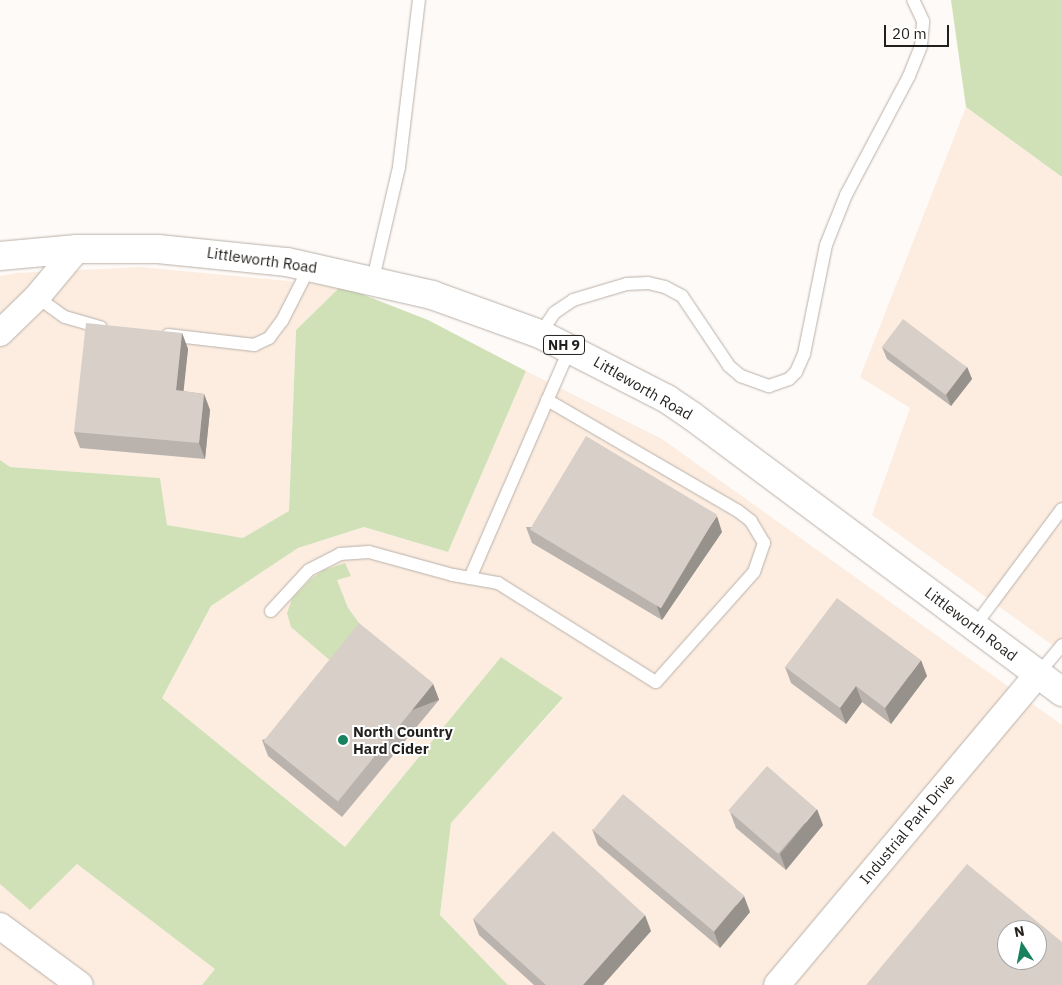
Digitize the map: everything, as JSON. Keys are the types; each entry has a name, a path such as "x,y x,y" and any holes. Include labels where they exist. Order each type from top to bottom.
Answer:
{"main road":[{"name":"Littleworth Road","path":"0,256 77,249 202,252 310,266 373,279 432,295 540,334 667,399 692,416 1062,692"}],"street":[{"path":"0,334 37,297 77,249"},
{"name":"Industrial Park Drive","path":"777,985 1038,674"},
{"path":"2,930 80,985"}],"lane":[{"path":"373,279 400,167 419,0"},
{"path":"540,334 554,313 573,300 627,284 648,283 665,287 682,296 729,366 741,376 769,386 789,379 804,354 824,253 843,204 921,46 923,21 913,0"},
{"path":"158,334 254,345 269,338 282,321 310,266"},
{"path":"37,297 66,317 110,328"},
{"path":"470,578 570,348"},
{"path":"271,611 309,570 340,554 369,552 470,578 498,583 656,682 754,572 762,556 764,543 759,532 738,511 547,400"},
{"path":"974,627 1062,509"},
{"path":"1038,674 1062,646"}],"shaded area":[{"path":"966,107 1062,177 1062,652 872,515 910,408 860,377"},
{"path":"141,267 341,286 296,330 289,512 243,538 167,525 160,478 10,467 0,460 0,276 16,273"},
{"path":"526,371 662,439 1062,725 1062,985 508,985 440,915 451,823 563,699 501,657 345,847 162,698 211,606 298,548 364,527 448,552"},
{"path":"77,864 216,969 202,985 0,985 0,884 30,909"}],"green space":[{"path":"951,0 1062,0 1062,177 966,107"},
{"path":"341,286 428,320 526,371 448,552 364,527 298,548 211,606 162,698 345,847 501,657 563,698 451,823 440,915 508,985 202,985 215,969 77,864 30,910 0,884 0,460 10,467 160,478 167,525 243,538 289,511 296,330"},
{"path":"345,563 351,576 337,580 348,608 362,627 340,669 291,627 287,613 292,599 311,579 324,570"}],"building":[{"path":"903,319 967,367 946,395 882,347"},
{"path":"86,323 182,333 176,390 204,394 199,443 74,432"},
{"path":"586,436 717,515 661,608 530,529"},
{"path":"837,598 921,660 885,708 856,686 840,708 785,667"},
{"name":"North Country Hard Cider","path":"359,623 434,683 338,802 263,741"},
{"path":"767,766 817,809 778,854 728,811"},
{"path":"623,794 744,896 714,932 593,830"},
{"path":"553,831 645,915 583,985 546,985 473,919"},
{"path":"967,864 1035,920 997,920 997,970 1047,970 1047,930 1062,942 1062,985 866,985"}],"place":[{"name":"North Country Hard Cider","path":"343,740"}]}
